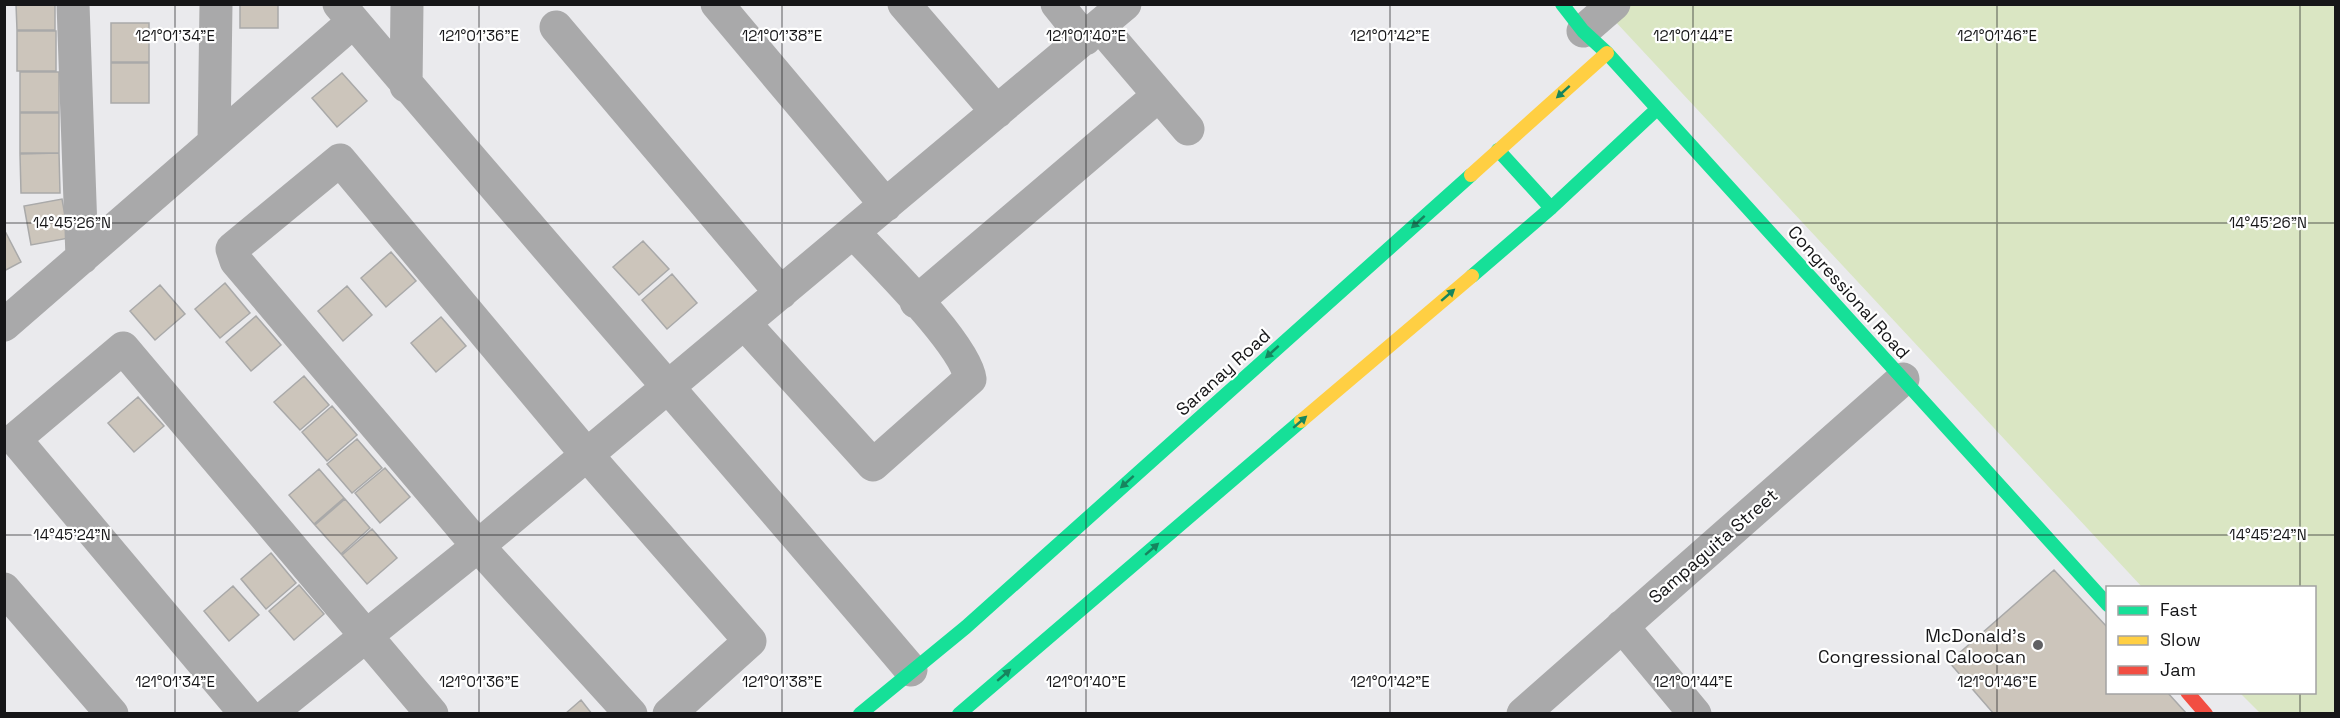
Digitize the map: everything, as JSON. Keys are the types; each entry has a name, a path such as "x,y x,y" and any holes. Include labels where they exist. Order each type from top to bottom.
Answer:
{"street":[{"path":"73,4 82,258"},
{"path":"214,142 216,4"},
{"path":"406,86 407,4"},
{"path":"717,4 886,205"},
{"path":"904,4 998,111"},
{"path":"1057,4 1159,95 1188,129"},
{"path":"269,714 478,546 1125,4"},
{"name":"Congressional Road","path":"1563,4 1583,31 1607,53 2106,603"},
{"path":"1583,31 1614,4"},
{"path":"4,325 214,142 346,13 406,86 669,386 911,670"},
{"path":"556,27 781,293"},
{"name":"Saranay Road","path":"860,714 966,627 1607,53"},
{"path":"916,302 1159,95"},
{"path":"959,714 1551,208 1657,109"},
{"path":"1498,150 1551,208"},
{"path":"631,714 478,546 236,261 232,249 339,160 586,455 750,641 669,714"},
{"path":"744,323 873,465 970,379 969,370 952,341 853,232"},
{"path":"246,714 15,439 123,348 432,714"},
{"name":"Sampaguita Street","path":"1523,714 1903,379"},
{"path":"4,589 112,714"},
{"path":"1622,627 1695,714"},
{"path":"2188,694 2206,714"}],"green space":[{"path":"1631,4 2335,5 2335,713 2260,713 2241,694 2316,694 2316,586 2141,586 1613,19"}],"building":[{"path":"16,4 55,4 55,30 17,30"},
{"path":"240,4 278,4 278,28 240,28"},
{"path":"111,23 149,23 149,62 111,62"},
{"path":"17,31 56,31 56,71 17,71"},
{"path":"111,63 149,63 149,103 111,103"},
{"path":"20,72 59,72 59,112 20,112"},
{"path":"342,73 367,101 337,127 312,98"},
{"path":"20,113 59,113 59,153 20,153"},
{"path":"59,153 60,193 21,193 20,154"},
{"path":"62,199 69,238 31,245 24,206"},
{"path":"6,233 21,262 4,271 4,234"},
{"path":"643,241 669,269 639,295 613,267"},
{"path":"391,252 416,281 386,307 361,278"},
{"path":"672,274 697,303 667,329 642,300"},
{"path":"225,283 250,313 220,338 195,309"},
{"path":"160,285 185,314 155,340 130,311"},
{"path":"347,286 372,315 343,341 318,311"},
{"path":"256,316 281,345 251,371 226,342"},
{"path":"441,317 466,346 436,372 411,343"},
{"path":"304,376 329,405 300,430 274,402"},
{"path":"138,397 164,426 134,452 108,423"},
{"path":"332,406 357,435 327,461 302,432"},
{"path":"357,439 382,468 352,493 327,464"},
{"path":"385,468 410,497 380,523 355,493"},
{"path":"319,469 344,498 314,524 289,495"},
{"path":"345,499 370,528 341,554 315,525"},
{"path":"372,529 397,558 367,584 342,555"},
{"path":"271,553 296,583 266,609 241,579"},
{"name":"McDonald's Congressional Caloocan","path":"2054,570 2106,626 2106,694 2169,694 2187,714 1994,714 1949,662"},
{"path":"299,585 324,614 294,640 269,611"},
{"path":"233,586 259,615 229,641 204,611"},
{"path":"581,700 592,714 565,714"}],"traffic: fast":[{"path":"1562,4 1583,31 1607,53 2106,603"},
{"path":"1472,276 1551,208 1657,109"},
{"path":"1498,150 1551,208"},
{"path":"860,714 966,627 1471,175"},
{"path":"959,714 1301,421"}],"traffic: slow":[{"path":"1471,175 1607,53"},
{"path":"1301,421 1472,276"}],"traffic: jam":[{"path":"2189,694 2206,714"}],"place":[{"name":"McDonald's Congressional Caloocan","path":"2038,645"}]}
